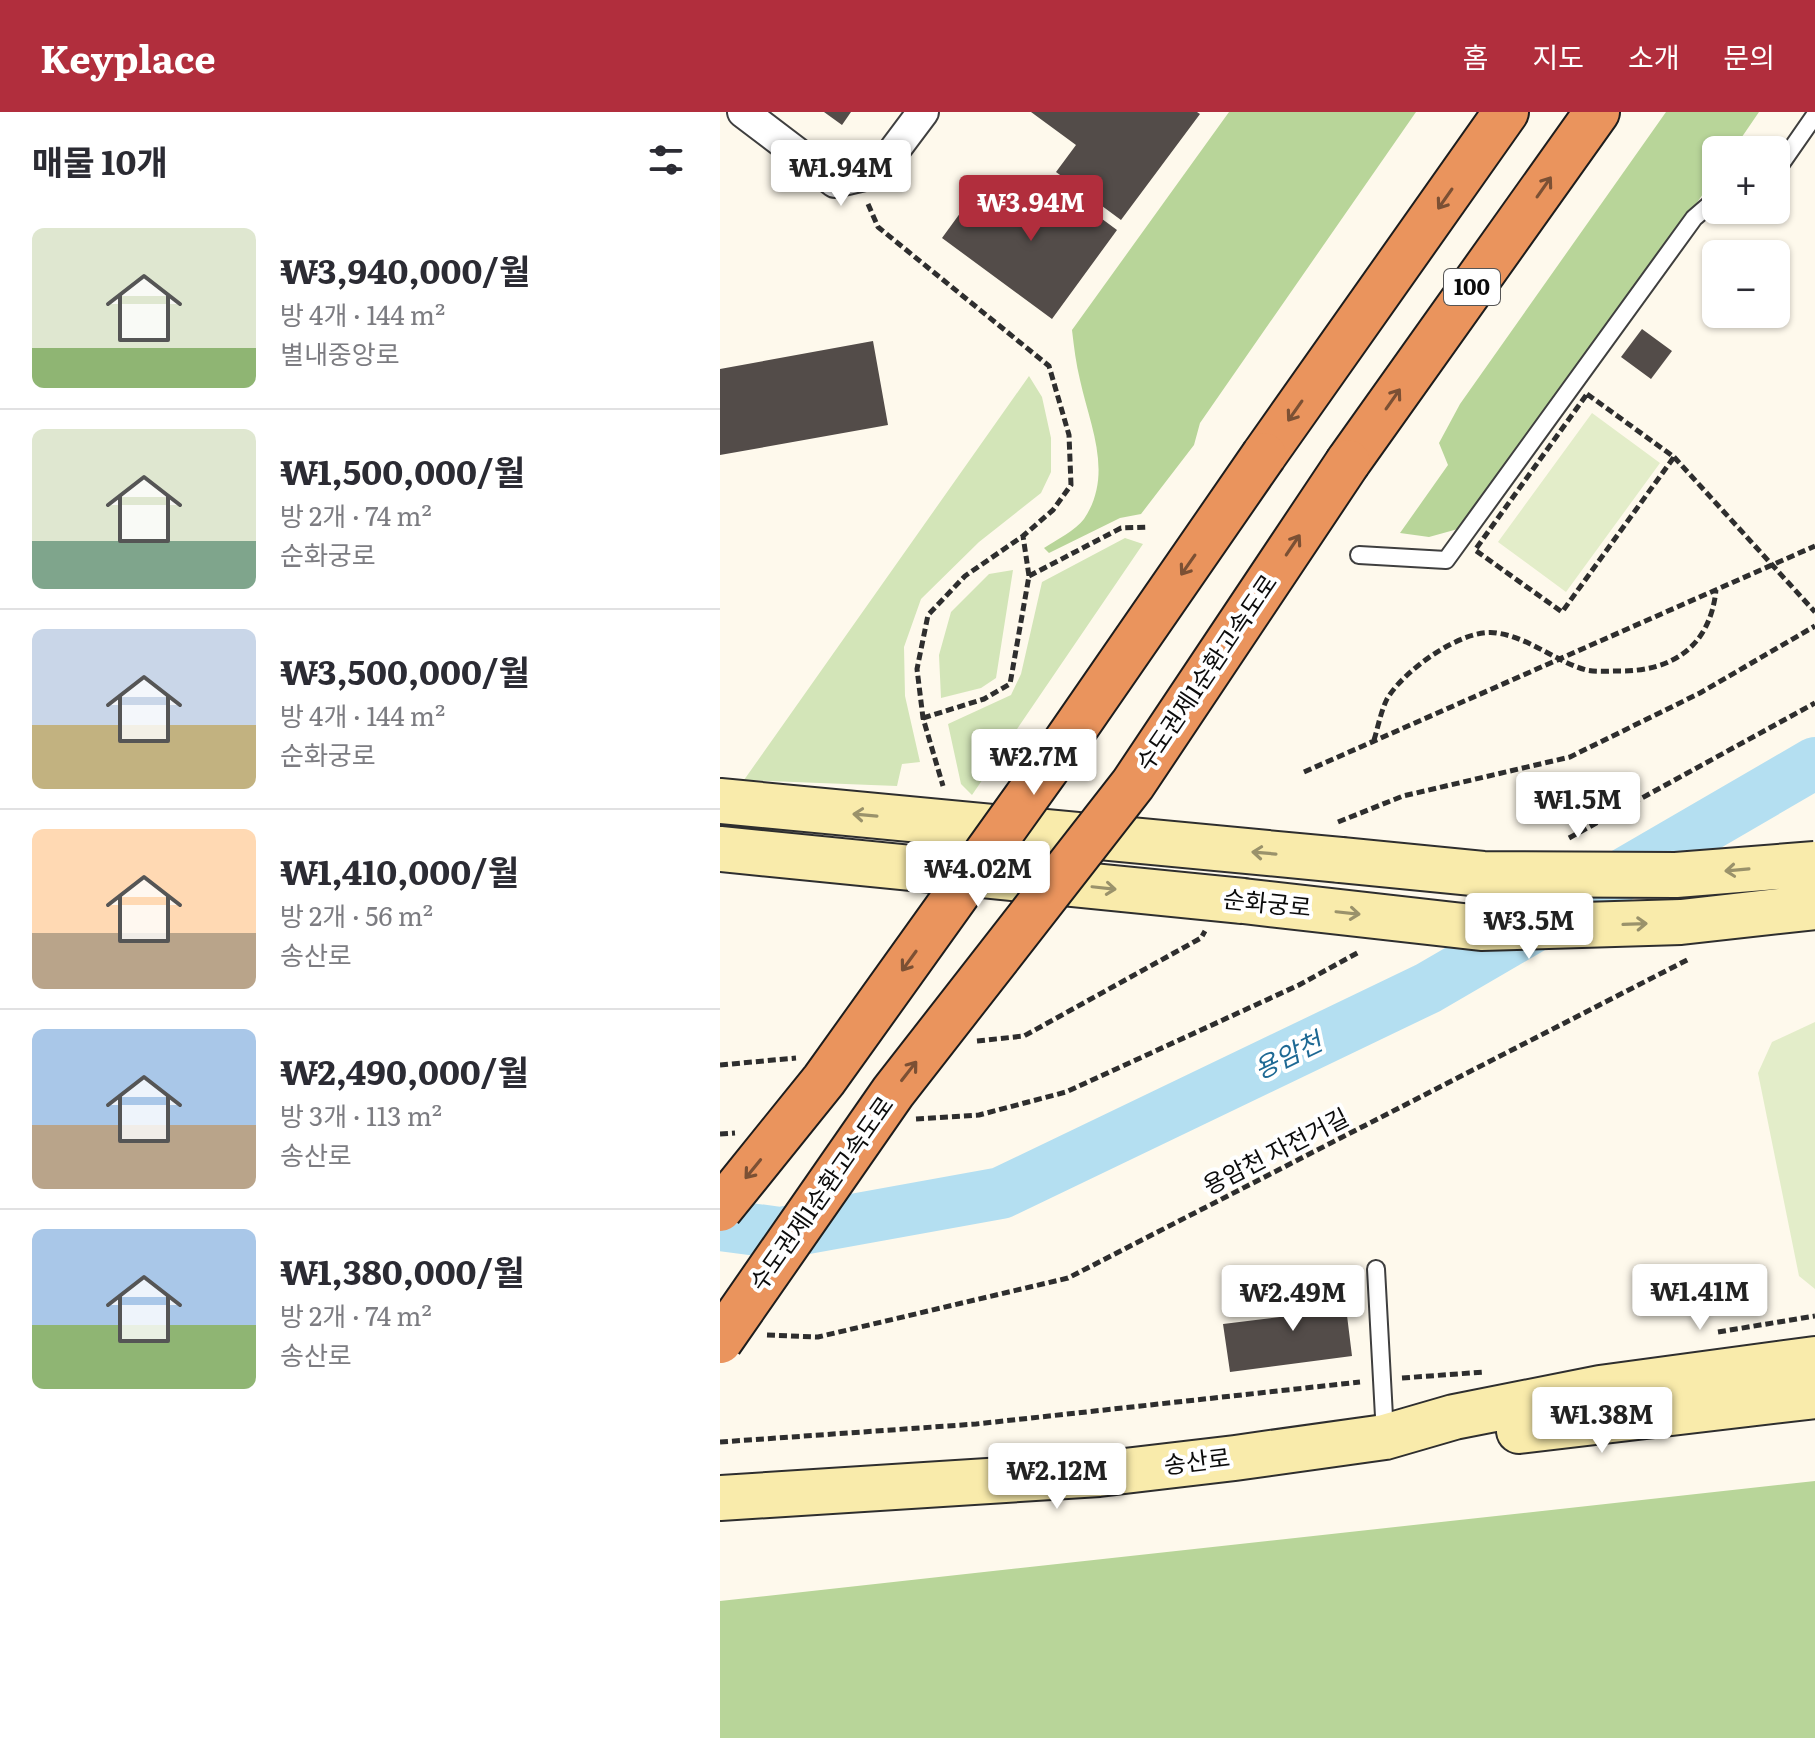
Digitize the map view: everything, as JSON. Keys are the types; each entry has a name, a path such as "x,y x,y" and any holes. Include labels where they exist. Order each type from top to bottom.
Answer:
{"highway":[{"path":"720,1209 833,1067 1056,756 1506,112"},
{"name":"수도권제1순환고속도로","path":"741,1338 893,1092 1133,784 1348,462 1597,112"}],"street":[{"path":"743,112 835,182 878,172 923,112"},
{"name":"순화궁로","path":"720,801 1339,842 1483,874 1676,875 1815,864"},
{"name":"순화궁로","path":"720,849 1481,928 1681,922 1815,907"},
{"path":"1600,1405 1815,1341"},
{"name":"송산로","path":"1600,1405 1815,1359"},
{"name":"송산로","path":"720,1498 1099,1474 1385,1437 1454,1417 1600,1405 1815,1396"},
{"path":"1600,1405 1815,1422"}],"lane":[{"path":"1790,151 1815,115"},
{"path":"1359,555 1446,560 1702,211"},
{"path":"1376,1269 1385,1437"}],"path":[{"path":"856,177 878,227 1049,366 1069,435 1071,485 1053,510 1023,536 965,576 928,615 917,669 923,718 944,788"},
{"path":"1674,457 1562,612 1475,550 1587,394 1674,457 1815,612"},
{"path":"1029,576 1121,528 1149,527"},
{"path":"923,718 984,699 1010,684 1029,576 1023,536"},
{"path":"1304,772 1815,546"},
{"path":"1373,741 1387,699 1420,662 1457,641 1495,632 1538,647 1556,660 1590,671 1644,671 1673,660 1698,642 1714,611 1716,589"},
{"path":"1339,842 1403,796 1570,757 1700,693 1815,626"},
{"path":"1561,842 1815,703"},
{"path":"903,1120 979,1115 1066,1092 1299,985 1368,947"},
{"name":"용암천 자전거길","path":"741,1338 818,1337 1068,1278 1692,957"},
{"path":"720,1134 750,1132"},
{"path":"1709,1334 1815,1316"},
{"path":"720,1442 976,1424 1496,1370"}],"green space":[{"path":"1229,112 1416,112 1200,423 1194,445 1141,514 1120,518 1049,553 1044,548 1084,519 1093,502 1099,467 1072,330"},
{"path":"1666,112 1759,112 1743,136 1702,136 1702,195 1476,524 1429,537 1400,533 1448,465 1439,443 1460,404"},
{"path":"1029,376 1042,397 1051,438 1051,472 1041,493 979,542 921,599 904,647 905,696 920,762 902,764 897,786 744,780"},
{"path":"1592,413 1660,463 1566,592 1498,542"},
{"path":"1125,538 1143,544 972,795 961,784 948,724 1011,695 1021,674 1042,582"},
{"path":"1013,570 996,678 981,688 941,698 939,655 951,612 989,574"},
{"path":"1815,1022 1815,1289 1799,1276 1758,1073 1772,1042"},
{"path":"1815,1481 1815,1738 720,1738 720,1601"}],"building":[{"path":"824,112 851,112 842,125"},
{"path":"1031,112 1200,114 1121,220 1056,172 1076,145"},
{"path":"985,179 1031,212 1052,182 1117,230 1052,319 942,238"},
{"path":"1642,329 1672,351 1651,379 1621,357"},
{"path":"873,341 888,425 720,455 720,369"},
{"path":"1343,1283 1352,1356 1230,1372 1223,1324 1295,1315 1292,1290"}],"waterway":[{"name":"용암천","path":"720,1225 780,1233 1001,1193 1428,988 1815,763"}]}
